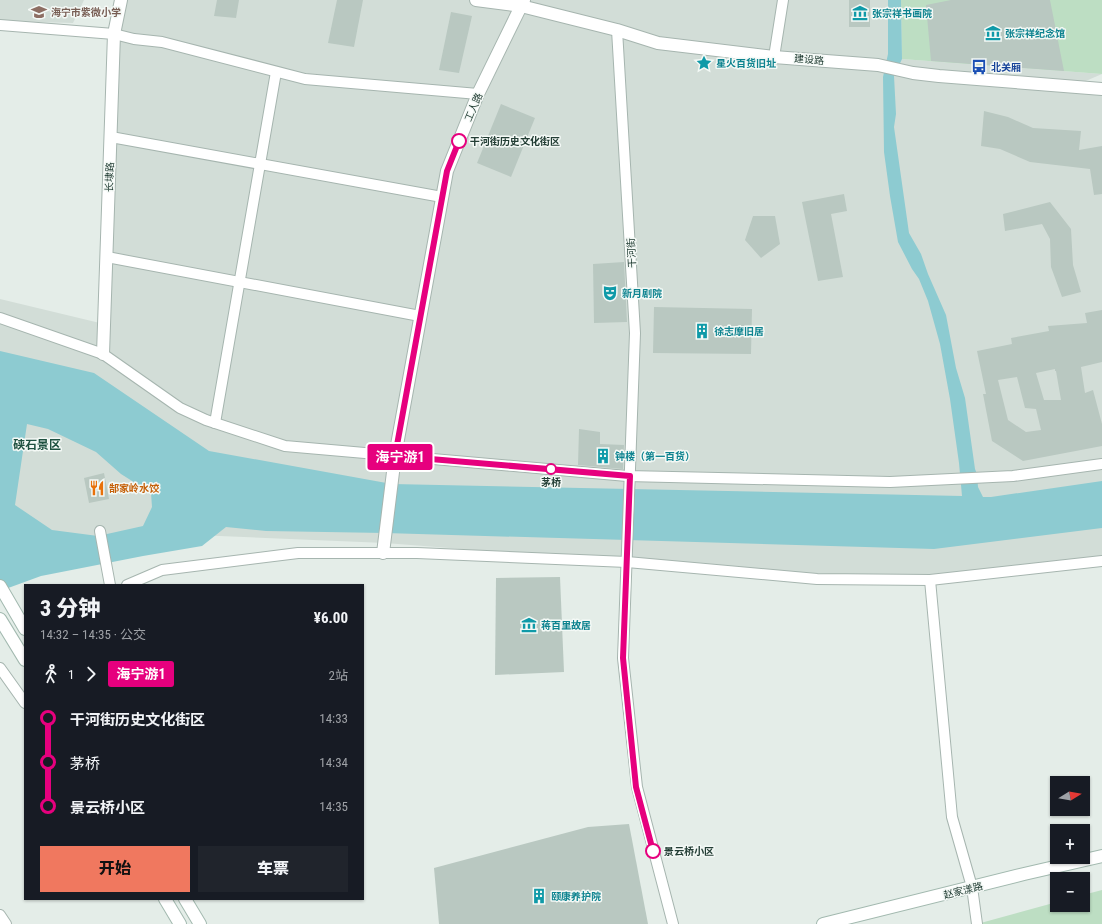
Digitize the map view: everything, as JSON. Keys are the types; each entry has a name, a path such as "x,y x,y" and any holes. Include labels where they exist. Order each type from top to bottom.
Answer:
{"street":[{"name":"长埭路","path":"103,354 114,34 121,0"},
{"name":"建设路","path":"476,0 522,3 658,43 774,57 878,65 912,73 1102,89"},
{"path":"774,57 783,0"},
{"name":"工人路","path":"384,548 394,460 447,171 478,94 522,3"},
{"path":"0,25 114,34 134,39 162,42 305,80 478,94"},
{"name":"干河街","path":"617,30 635,333 623,658 636,787 672,924"},
{"path":"215,423 276,72"},
{"path":"111,137 442,197"},
{"path":"107,257 420,316"},
{"path":"0,318 103,354 180,408 215,423 285,446 394,460 630,476 890,482 1013,476 1102,464"},
{"path":"100,531 110,584"},
{"path":"129,584 162,570 298,553 384,548 417,553 627,558 817,579 930,580 1102,561"},
{"path":"930,580 952,817 972,887 977,924"},
{"path":"0,586 24,627"},
{"path":"0,619 24,658"},
{"path":"0,668 24,702"},
{"name":"赵家漾路","path":"823,924 1102,856"},
{"path":"166,900 180,924"},
{"path":"186,900 200,924"},
{"path":"0,916 6,924"}],"shaded area":[{"name":"海宁市紫微小学","path":"0,0 84,0 73,23 0,21"},
{"path":"120,0 901,0 902,59 1102,74 1074,86 1102,89 1102,561 930,580 627,562 385,543 147,533 0,559 0,299 104,324"}],"green space":[{"name":"张宗祥纪念馆","path":"901,0 1102,0 1102,74 902,59"},
{"path":"1102,890 1102,924 977,924 1050,904 1050,912 1090,912 1090,893"}],"water":[{"path":"888,0 901,0 902,59 894,76 896,114 894,127 909,233 921,254 946,315 956,368 965,398 978,487 983,497 991,497 1102,481 1102,528 934,549 385,533 266,531 226,527 202,546 41,576 0,591 0,351 94,373 209,451 392,484 962,496 950,399 940,344 928,301 919,279 898,242 890,196 884,152 883,77 888,54","holes":["27,424 48,429 96,452 121,474 151,493 152,507 143,526 98,536 52,530 15,505"]}],"building":[{"path":"217,0 239,0 236,18 214,16"},
{"path":"337,0 363,0 354,47 328,43"},
{"name":"张宗祥书画院","path":"849,0 870,0 870,27 849,27"},
{"name":"张宗祥纪念馆","path":"951,0 1050,0 1064,71 931,61 926,5"},
{"path":"451,12 472,16 459,73 439,70"},
{"path":"501,104 535,118 511,177 477,163"},
{"path":"984,111 1008,117 1033,128 1081,131 1079,150 1102,146 1102,194 1094,195 1090,169 1030,162 1000,149 981,146"},
{"path":"844,194 847,211 831,214 843,277 818,281 802,202"},
{"path":"1050,202 1071,229 1073,265 1081,292 1062,297 1051,267 1050,239 1042,224 1005,231 1003,214"},
{"path":"753,216 775,216 780,244 761,258 745,240"},
{"name":"新月剧院","path":"624,262 627,322 594,323 593,264"},
{"name":"徐志摩旧居","path":"654,307 752,309 751,354 653,353"},
{"path":"1102,310 1102,362 1081,367 1085,393 1093,390 1102,424 1102,446 1023,461 992,441 983,394 986,394 977,351 1012,344 1011,338 1049,331 1048,326 1087,323 1085,313","holes":["1055,369 1061,400 1044,400 1036,373","1017,377 1025,408 1036,409 1041,430 1026,432 1008,420 998,380"]},
{"name":"钟楼（第一百货）","path":"579,429 600,432 600,444 624,445 623,469 578,465"},
{"name":"郜家岭水饺","path":"104,473 109,499 89,503 84,478"},
{"name":"蒋百里故居","path":"560,577 564,672 495,675 496,578"},
{"name":"颐康养护院","path":"629,824 648,924 439,924 434,868 588,827"}],"bus line":[{"name":"海宁游1","path":"459,141 447,171 395,456 630,476 623,658 636,787 653,851"}],"place":[{"name":"海宁市紫微小学","path":"39,12"},
{"name":"张宗祥书画院","path":"860,13"},
{"name":"张宗祥纪念馆","path":"993,33"},
{"name":"星火百货旧址","path":"704,63"},
{"name":"北关厢","path":"979,67"},
{"name":"干河街历史文化街区","path":"459,141"},
{"name":"新月剧院","path":"610,293"},
{"name":"徐志摩旧居","path":"702,331"},
{"name":"钟楼（第一百货）","path":"603,456"},
{"name":"茅桥","path":"551,469"},
{"name":"郜家岭水饺","path":"97,488"},
{"name":"蒋百里故居","path":"529,625"},
{"name":"景云桥小区","path":"653,851"},
{"name":"颐康养护院","path":"539,896"}],"district":[{"name":"硖石景区","path":"37,445"}]}
